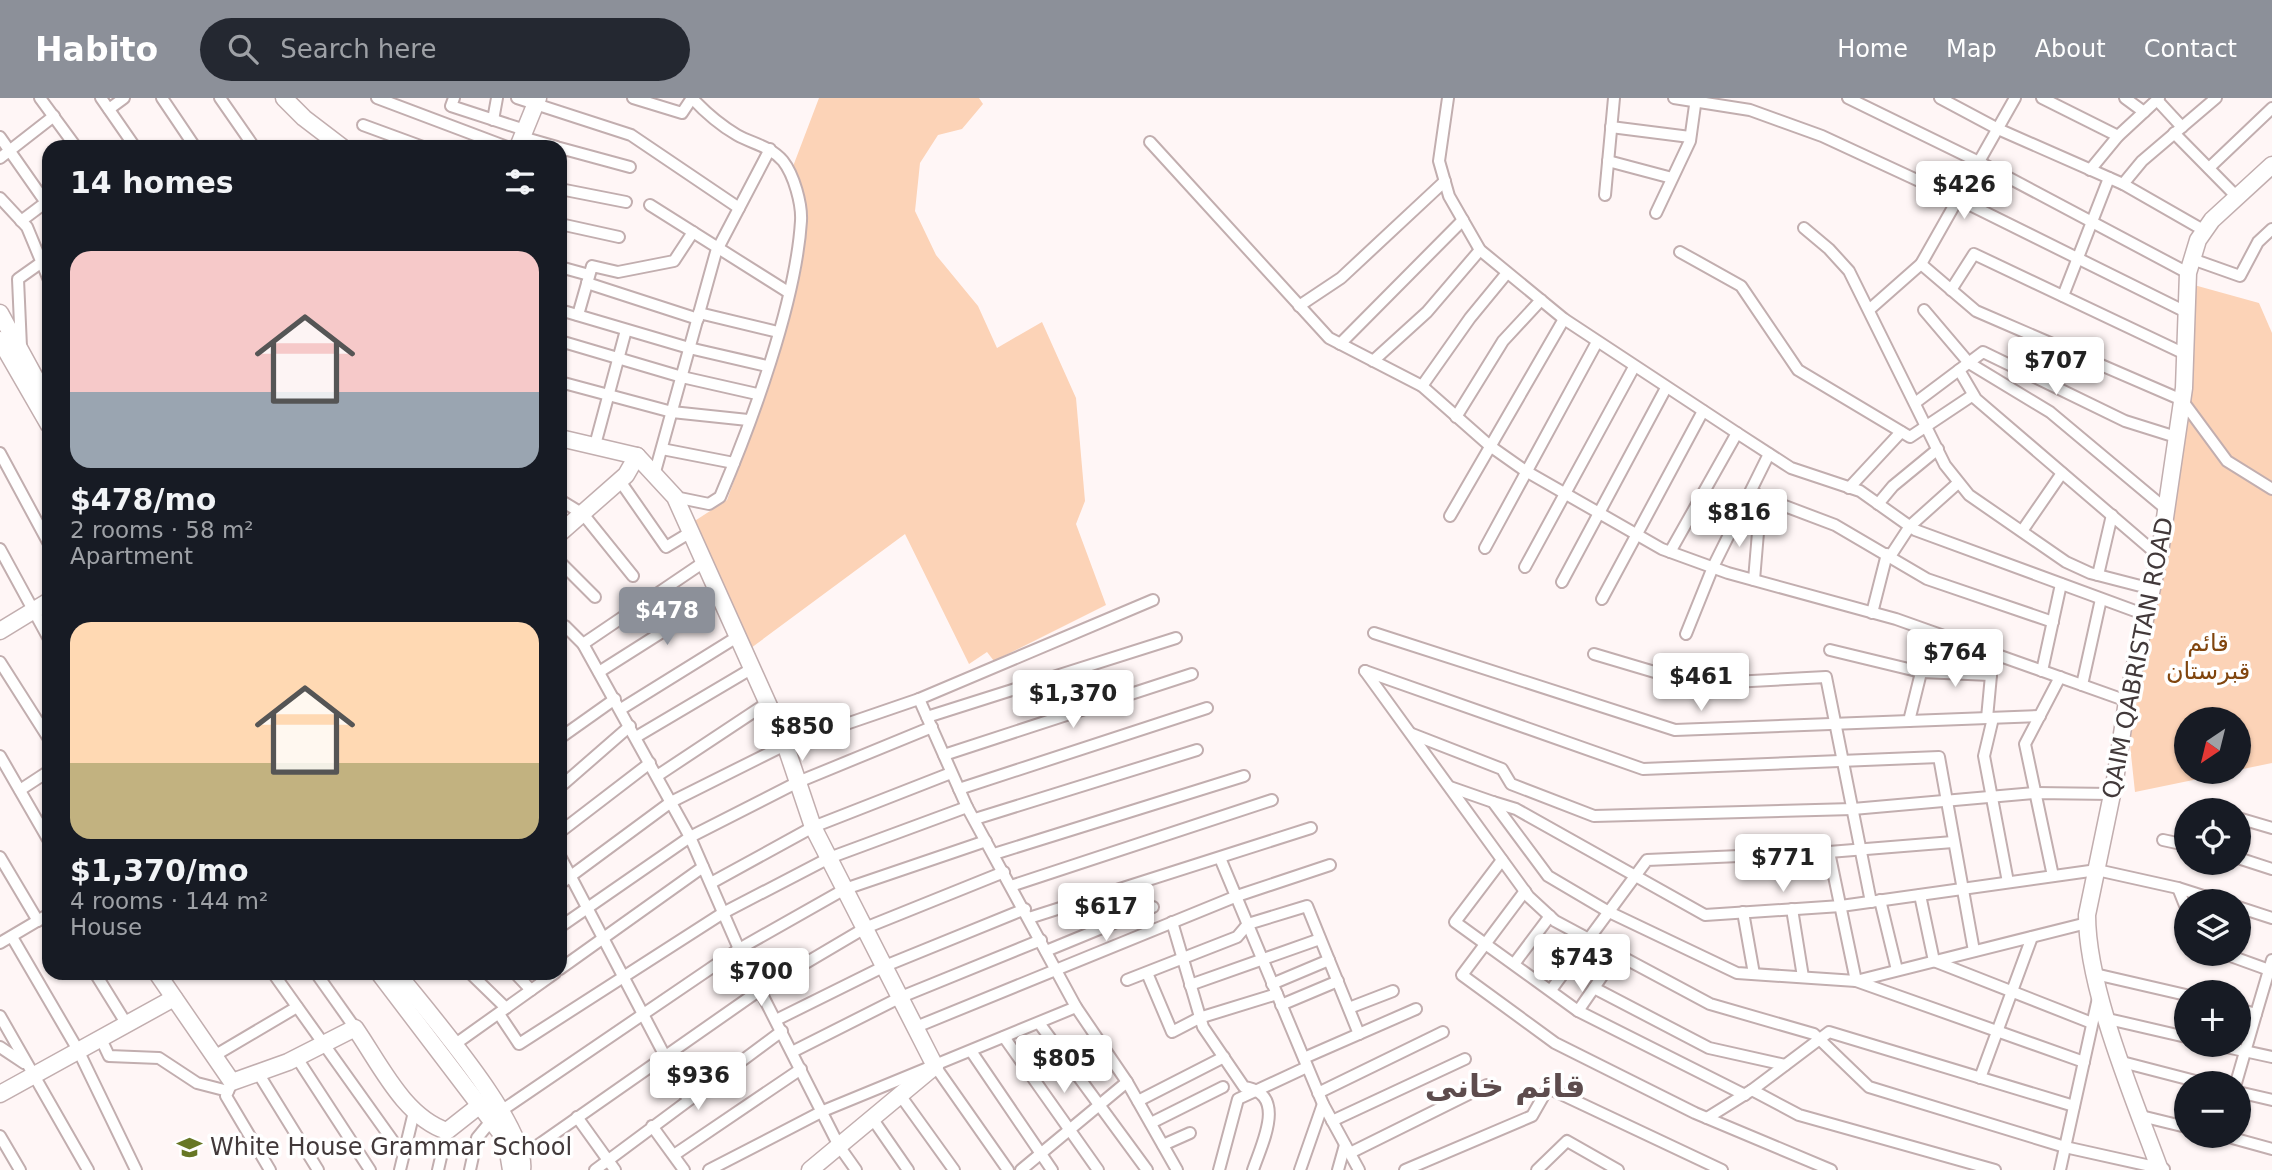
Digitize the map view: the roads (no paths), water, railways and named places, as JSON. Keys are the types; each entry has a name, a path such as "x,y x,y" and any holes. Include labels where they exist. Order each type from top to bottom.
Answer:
{"street":[{"path":"40,98 71,140"},
{"path":"101,98 130,140"},
{"path":"108,109 124,98"},
{"path":"162,98 190,140"},
{"path":"220,98 249,140"},
{"path":"284,98 304,118 333,140"},
{"path":"377,98 489,140"},
{"path":"454,98 451,106 493,120 522,138 537,101"},
{"path":"493,120 498,98"},
{"path":"517,98 537,101 631,135 739,208"},
{"path":"633,98 682,113 692,98 708,115 737,135 770,149 784,163 796,188 801,218 778,332 720,497 709,504 675,497"},
{"path":"1448,98 1439,160 1445,181 1463,220 1480,250 1563,319 1769,454 1803,473 1849,488 1878,503 1910,526 2146,615"},
{"path":"1605,195 1614,98"},
{"path":"1674,98 1750,110 1822,136 1958,199 2186,312"},
{"path":"1750,110 1754,98"},
{"path":"1848,98 2092,222 2190,266 2240,276 2258,242 2272,229"},
{"path":"1940,98 1998,129 2123,184 2205,230"},
{"path":"1870,309 1921,264 2015,98"},
{"path":"2042,98 2118,136"},
{"path":"2125,98 2144,112"},
{"path":"2123,184 2142,161 2216,98"},
{"path":"2090,170 2118,136 2158,99 2178,130 2237,197"},
{"path":"1656,213 1690,137 1696,100"},
{"path":"2209,168 2272,108"},
{"path":"0,158 54,116"},
{"path":"363,125 404,140"},
{"path":"1611,127 1690,137"},
{"path":"0,137 42,195"},
{"path":"1150,142 1329,338 1422,386 1490,446 1526,471 1599,513 1670,552 1754,580 1931,632 2127,701"},
{"path":"655,472 719,248 770,149"},
{"path":"567,150 629,167"},
{"path":"1608,161 1672,178"},
{"name":"QAIM QABRISTAN ROAD","path":"2162,1169 2122,1062 2100,1021 2099,992 2087,923 2090,892 2097,870 2127,701 2159,556 2182,400 2190,266 2205,230 2272,165"},
{"path":"2063,296 2109,178"},
{"path":"1299,306 1341,278 1445,181"},
{"path":"567,190 626,202"},
{"path":"0,198 27,227 41,262 18,279 21,350"},
{"path":"650,205 788,292"},
{"path":"21,221 42,207"},
{"path":"1340,344 1463,220"},
{"path":"567,226 619,237"},
{"path":"1804,228 1829,248 1849,271 1938,449 1958,483 1969,495 2066,562 2098,575 2152,589"},
{"path":"578,316 592,266 618,272 674,261 692,232"},
{"path":"1373,361 1427,312 1480,250"},
{"path":"1680,252 1741,286 1798,370 1910,437 1973,395"},
{"path":"1951,290 1974,254 2185,354"},
{"path":"1921,264 1976,311 2182,400 2227,461 2272,489"},
{"path":"567,270 699,316 778,332"},
{"path":"1422,386 1470,318 1507,273"},
{"path":"1456,417 1503,341 1541,300"},
{"path":"1924,310 1964,366 1973,395 2159,556"},
{"path":"567,312 690,348 767,366"},
{"path":"0,313 42,390"},
{"path":"1450,516 1563,319"},
{"path":"595,445 626,330"},
{"path":"0,340 42,413"},
{"path":"1485,548 1597,342"},
{"path":"567,343 681,377 757,394"},
{"path":"1915,403 1983,352 2125,421 2176,437"},
{"path":"1964,366 2050,412 2166,509"},
{"path":"1525,567 1634,367"},
{"path":"567,384 672,412 748,420"},
{"path":"1562,582 1667,388"},
{"path":"1602,599 1703,411"},
{"path":"1849,488 1900,432"},
{"path":"1670,552 1737,433"},
{"path":"567,439 637,456 655,472 675,497 785,745 813,827 935,1066 1009,1170"},
{"path":"662,449 734,463"},
{"path":"1878,503 1893,486 1938,449"},
{"path":"0,453 42,531"},
{"path":"1686,634 1713,567 1756,494 1769,454"},
{"path":"567,527 620,481 637,456"},
{"path":"2022,531 2062,472"},
{"path":"620,481 666,547 691,532"},
{"path":"1872,613 1889,554 1910,526 1958,483"},
{"path":"1756,494 1835,525 1889,554 1927,579 2053,622"},
{"path":"1754,580 1756,494"},
{"path":"567,504 583,514 633,576"},
{"path":"2098,575 2112,515"},
{"path":"0,549 42,627"},
{"path":"583,644 704,562"},
{"path":"567,569 595,597"},
{"path":"2042,671 2062,584"},
{"path":"599,672 719,596"},
{"path":"2082,685 2101,599"},
{"path":"567,878 671,802 785,745 919,699 1153,600"},
{"path":"0,631 42,605"},
{"path":"567,631 583,644 690,837 739,949 839,1146 856,1170"},
{"path":"1909,721 1931,632"},
{"path":"1374,633 1675,730 2040,716"},
{"path":"567,734 737,637"},
{"path":"567,922 690,837 798,782 930,722 1177,638"},
{"path":"1830,650 1921,671 1991,675"},
{"path":"1993,653 1990,718 1984,756 2008,882"},
{"path":"1594,654 1695,684 1826,677 1861,850 1898,970"},
{"path":"0,662 42,728"},
{"path":"636,737 751,669"},
{"path":"1974,951 1938,757 1643,769 1365,671 1525,891 1550,916 1588,940 1710,1004 1814,1034 1869,1087 2065,1146 2162,1169"},
{"path":"944,755 1192,674"},
{"path":"2053,876 2025,744 2060,677"},
{"path":"919,699 967,807 1076,1007 1127,1082 1177,1170"},
{"path":"657,776 767,703"},
{"path":"959,789 1207,708"},
{"path":"567,781 630,726"},
{"path":"1410,733 1502,769 1511,784 1594,816 1853,808 2035,793 2112,794"},
{"path":"975,819 1197,750"},
{"path":"0,756 42,829"},
{"path":"567,827 650,763"},
{"path":"710,883 813,827 951,773"},
{"path":"20,790 42,776"},
{"path":"994,854 1244,776"},
{"path":"1449,786 1516,809 1705,915 1841,906 2097,870 2181,889"},
{"path":"1012,886 1272,800"},
{"path":"1493,802 1548,876 1609,912 1737,973 1856,981 2084,1062"},
{"path":"476,980 502,1011 519,1044 723,913 829,858 967,807"},
{"path":"2251,822 2272,828"},
{"path":"776,1020 885,966 1027,914 1220,858 1311,828"},
{"path":"2163,840 2174,842"},
{"path":"470,1170 477,1139 496,1116 739,949 845,889 986,841"},
{"path":"1551,990 1647,860 1829,852 1953,842"},
{"path":"1829,852 1856,981"},
{"path":"0,857 38,921"},
{"path":"1220,858 1321,1098 1359,1170"},
{"path":"1503,860 1455,922 1578,1011 1799,1115 1995,1170"},
{"path":"2251,863 2272,869"},
{"path":"916,1027 1237,896 1330,865"},
{"path":"567,964 704,867"},
{"path":"567,870 688,1100"},
{"path":"403,980 454,1045 523,1165 577,1117 760,990 865,928 1004,872"},
{"path":"1525,891 1462,975 1555,1043 1707,1118 1830,1170"},
{"path":"1920,895 1934,961"},
{"path":"1127,980 1237,937 1248,924 1307,906 1359,1034"},
{"path":"1046,951 1153,907"},
{"path":"1792,909 1803,977"},
{"path":"2251,911 2272,918"},
{"path":"1743,912 1754,974"},
{"path":"1514,964 1550,916"},
{"path":"0,943 42,918"},
{"path":"1172,922 1199,1018 1244,1087 1254,1089 1269,1103 1271,1113 1253,1170"},
{"path":"1856,981 2087,923"},
{"path":"12,937 78,1050 136,1170"},
{"path":"1980,1078 2032,937"},
{"path":"1190,985 1320,939"},
{"path":"792,1052 901,997 1041,940"},
{"path":"1578,1011 1616,956"},
{"path":"1277,994 1329,960"},
{"path":"1934,961 2012,992 2100,1021 2174,1035"},
{"path":"2251,961 2271,967 2251,1029"},
{"path":"1147,973 1172,1032 1199,1018 1277,994 1338,981"},
{"path":"2095,974 2174,992"},
{"path":"99,980 125,1023"},
{"path":"163,980 214,1056 230,1087"},
{"path":"278,980 403,1155"},
{"path":"321,980 414,1112 432,1126 447,1131"},
{"path":"384,980 480,1105 496,1116"},
{"path":"522,980 531,990"},
{"path":"454,1045 545,980"},
{"path":"1594,988 1709,1048 1785,1065"},
{"path":"1349,1008 1393,991"},
{"path":"0,1094 30,1070 78,1050 174,998"},
{"path":"214,1056 298,1007"},
{"path":"709,1170 822,1111 1076,1007"},
{"path":"1217,1168 1238,1099 1359,1034 1416,1009"},
{"path":"2251,1013 2256,1014"},
{"path":"0,1016 88,1170"},
{"path":"2060,1170 2084,1062 2100,1021"},
{"path":"1039,1023 1147,1170"},
{"path":"100,1037 109,1056 159,1058 197,1083 230,1087 297,1058 355,1028"},
{"path":"595,1170 782,1031"},
{"path":"1300,1170 1321,1098 1443,1032"},
{"path":"1707,1118 1748,1093 1829,1032 2074,1106"},
{"path":"1004,1037 1098,1170"},
{"path":"0,1047 30,1070"},
{"path":"971,1051 1052,1170"},
{"path":"2251,1053 2272,1058"},
{"path":"1138,1101 1224,1057"},
{"path":"297,1058 370,1170"},
{"path":"1332,1121 1465,1059"},
{"path":"2122,1062 2174,1075"},
{"path":"810,1170 935,1066"},
{"path":"674,1156 801,1069"},
{"path":"258,1073 318,1170"},
{"path":"1021,1170 1127,1082"},
{"path":"1338,1170 1348,1149 1487,1085"},
{"path":"230,1087 226,1096 270,1170"},
{"path":"1151,1123 1223,1087"},
{"path":"1405,1170 1532,1116 1548,1088 1722,1170"},
{"path":"900,1095 954,1170"},
{"path":"2251,1095 2272,1100"},
{"path":"438,1170 447,1131 480,1105"},
{"path":"400,1170 414,1112"},
{"path":"2141,1116 2174,1124"},
{"path":"577,1117 615,1170"},
{"path":"872,1118 908,1170"},
{"path":"652,1126 684,1170"},
{"path":"1163,1145 1190,1133"},
{"path":"0,1136 20,1170"},
{"path":"1544,1168 1567,1141 1618,1170"},
{"path":"2251,1143 2272,1149"},
{"path":"731,1158 739,1170"}],"place":[{"name":"White House Grammar School","path":"190,1147"}],"district":[{"name":"قائم خانى","path":"1505,1086"}],"park label":[{"name":"قائم قبرستان","path":"2208,657"}]}
